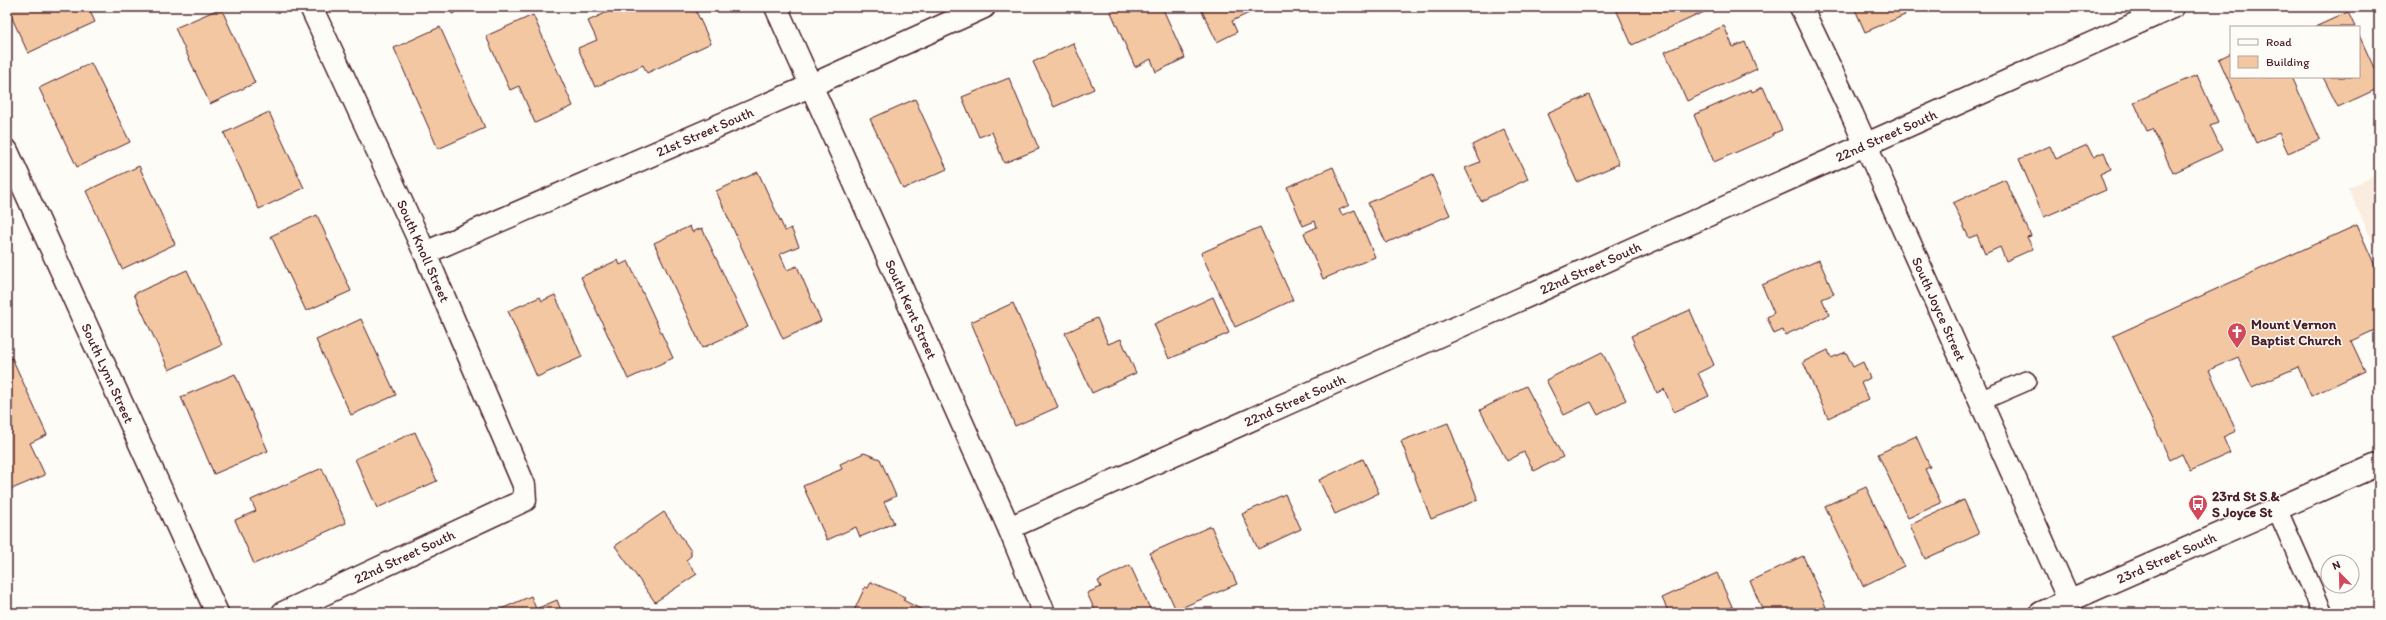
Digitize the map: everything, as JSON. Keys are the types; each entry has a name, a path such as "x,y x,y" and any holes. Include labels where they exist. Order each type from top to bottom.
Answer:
{"street":[{"name":"South Knoll Street","path":"311,7 425,253 524,485 525,500"},
{"name":"South Kent Street","path":"776,7 810,86 1009,528 1044,613"},
{"name":"21st Street South","path":"425,253 810,86 984,7"},
{"name":"South Joyce Street","path":"1801,7 1865,144 2072,607"},
{"name":"22nd Street South","path":"1009,528 2173,7"},
{"name":"South Lynn Street","path":"7,151 212,604"},
{"name":"23rd Street South","path":"2041,613 2072,607 2277,509 2379,464"},
{"name":"22nd Street South","path":"283,613 525,500"}],"lane":[{"path":"1980,401 2026,381"},
{"path":"2277,509 2323,613"}],"shaded area":[{"path":"2379,174 2379,255 2348,188"}],"building":[{"path":"7,7 88,7 95,22 28,53"},
{"path":"449,7 467,7 452,14"},
{"path":"618,7 694,7 711,43 647,73 643,65 595,87 578,48 597,40 588,21"},
{"path":"1117,7 1162,7 1185,58 1156,72 1151,59 1135,67 1110,10"},
{"path":"1200,7 1262,7 1232,21 1237,32 1217,42"},
{"path":"1615,7 1715,7 1632,45"},
{"path":"1854,7 1902,7 1905,15 1865,32"},
{"path":"221,8 255,83 210,104 175,28"},
{"path":"2348,12 2355,26 2317,26"},
{"path":"533,15 573,106 535,123 519,86 510,90 486,36"},
{"path":"1724,26 1733,47 1745,42 1757,69 1687,101 1665,52"},
{"path":"440,27 485,128 438,149 394,48"},
{"path":"2360,37 2379,79 2379,88 2338,107 2324,78 2360,78"},
{"path":"1073,43 1094,89 1054,107 1033,62"},
{"path":"2230,54 2230,78 2292,78 2320,139 2288,153 2279,133 2256,143 2219,59"},
{"path":"91,63 130,142 77,167 39,88"},
{"path":"2197,75 2218,122 2210,125 2222,150 2173,173 2153,129 2147,131 2134,102"},
{"path":"1009,78 1039,149 1004,163 992,132 979,137 962,97"},
{"path":"1763,87 1782,130 1772,134 1773,136 1714,162 1694,115 1751,89 1752,92"},
{"path":"1589,95 1619,164 1577,182 1547,114"},
{"path":"915,99 947,169 903,189 870,119"},
{"path":"269,112 304,188 259,209 224,133"},
{"path":"1504,129 1528,179 1481,201 1465,168 1480,162 1472,145"},
{"path":"2087,145 2093,157 2104,152 2111,169 2100,174 2106,190 2044,217 2019,159 2050,146 2056,159"},
{"path":"139,166 175,244 122,269 86,191"},
{"path":"1333,167 1349,205 1339,210 1342,215 1355,210 1375,257 1323,279 1304,233 1317,227 1315,221 1303,226 1287,187"},
{"path":"758,172 785,231 791,228 799,246 780,254 787,270 797,266 821,321 783,339 716,191"},
{"path":"1432,175 1450,215 1386,243 1368,203"},
{"path":"2005,179 2031,236 2027,237 2033,249 2006,261 2000,247 1985,254 1977,235 1969,238 1953,203"},
{"path":"317,215 351,291 306,311 271,236"},
{"name":"Mount Vernon Baptist Church","path":"2357,225 2379,275 2379,328 2351,341 2365,371 2311,396 2298,367 2252,387 2238,357 2209,370 2236,431 2223,437 2230,453 2190,471 2182,454 2170,460 2113,336"},
{"path":"690,226 692,232 702,228 748,327 702,348 654,243"},
{"path":"1260,227 1293,300 1235,327 1201,253"},
{"path":"618,260 620,265 628,261 673,358 628,379 581,277"},
{"path":"1819,260 1834,294 1822,299 1829,315 1785,335 1783,330 1774,334 1767,317 1774,313 1762,285"},
{"path":"187,270 222,345 169,370 134,294"},
{"path":"555,295 582,357 537,377 508,311 540,297 542,301"},
{"path":"1213,297 1229,333 1169,359 1154,324"},
{"path":"1013,303 1058,407 1015,426 971,322"},
{"path":"1690,310 1714,365 1698,373 1709,396 1674,412 1664,389 1657,393 1631,336"},
{"path":"1097,318 1108,344 1121,339 1136,373 1092,393 1065,333"},
{"path":"361,319 396,395 351,415 316,340"},
{"path":"1828,350 1831,358 1846,352 1853,367 1863,362 1870,378 1861,383 1868,399 1828,418 1803,362"},
{"path":"1602,352 1626,400 1598,415 1591,402 1564,415 1546,380"},
{"path":"12,358 47,435 30,443 45,475 7,491 7,360"},
{"path":"235,374 268,451 214,474 181,397"},
{"path":"1526,386 1563,457 1534,471 1524,452 1507,461 1480,410"},
{"path":"1448,423 1478,500 1431,519 1401,441"},
{"path":"415,432 437,481 377,508 355,459"},
{"path":"1916,436 1930,467 1925,469 1941,503 1908,518 1878,454"},
{"path":"864,453 880,459 896,496 884,502 894,523 860,537 856,527 827,540 803,486 842,469 840,464"},
{"path":"1363,459 1379,493 1335,514 1319,480"},
{"path":"322,468 346,523 254,564 235,520 256,511 251,500"},
{"path":"1866,487 1904,566 1863,586 1825,506"},
{"path":"1285,494 1301,529 1258,549 1242,514"},
{"path":"1964,500 1979,534 1925,559 1910,525"},
{"path":"664,512 691,551 691,556 686,560 697,574 655,602 615,546"},
{"path":"1211,526 1237,584 1176,610 1150,553"},
{"path":"1803,556 1826,607 1812,613 1764,613 1750,581"},
{"path":"1130,565 1152,613 1096,613 1087,593 1101,587 1098,581"},
{"path":"1717,573 1735,613 1669,613 1662,598"},
{"path":"871,582 905,597 903,600 928,613 853,613 865,587 868,588"},
{"path":"531,596 536,609 557,600 562,613 492,613"}],"place":[{"name":"Mount Vernon Baptist Church","path":"2237,349"},
{"name":"23rd St S & S Joyce St","path":"2198,521"}]}
